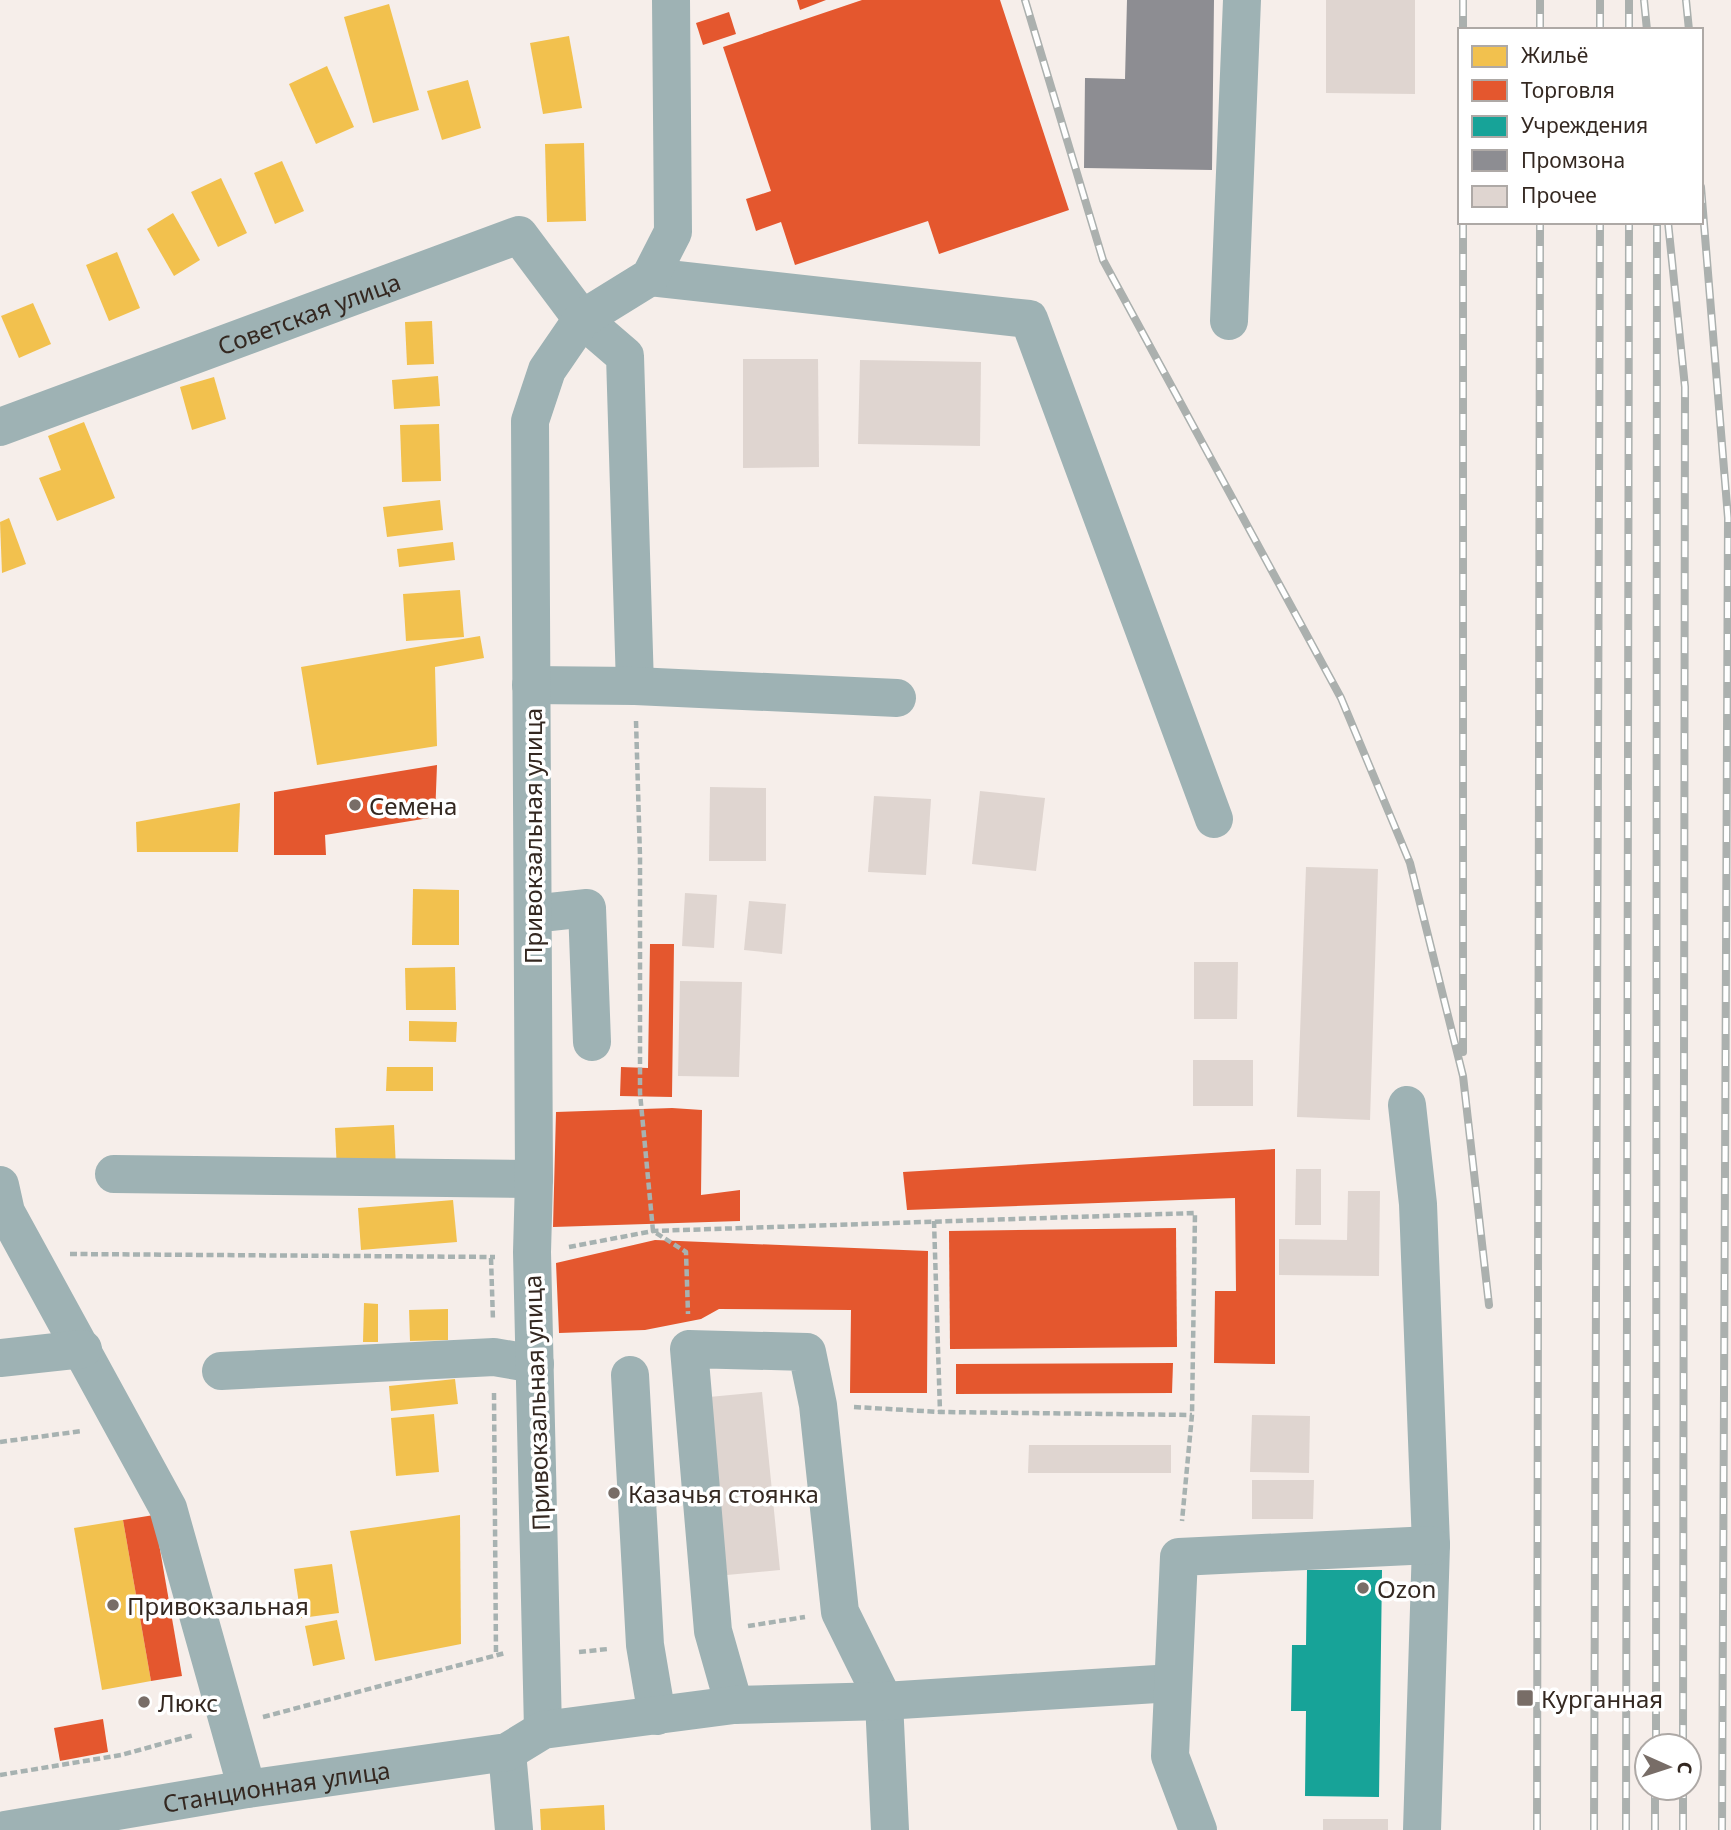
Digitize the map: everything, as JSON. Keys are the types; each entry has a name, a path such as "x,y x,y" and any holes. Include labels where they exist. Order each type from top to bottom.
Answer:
{"street":[{"path":"671,0 673,232 650,276 1030,319 1214,819"},
{"path":"1229,321 1242,0"},
{"name":"Советская улица","path":"0,427 519,235 582,319"},
{"name":"Привокзальная улица","path":"543,1730 532,1252 534,1179 530,421 547,370 582,319 650,276"},
{"path":"582,319 625,356 635,685"},
{"path":"531,685 635,685 897,698"},
{"path":"533,909 550,912 587,908 592,1042"},
{"path":"1407,1105 1418,1204 1431,1545 1422,1830"},
{"path":"114,1174 534,1179"},
{"path":"0,1185 6,1212 168,1508 247,1789"},
{"path":"0,1358 83,1349"},
{"path":"734,1705 713,1631 689,1349 807,1352 818,1405 841,1612 884,1701 890,1830"},
{"path":"220,1371 494,1357 535,1363"},
{"path":"630,1375 645,1645 657,1716"},
{"path":"1198,1830 1170,1756 1179,1557 1431,1545"},
{"path":"543,1730 734,1705 884,1701 1173,1683"},
{"name":"Станционная улица","path":"5,1830 247,1789 507,1752 543,1730"},
{"path":"507,1752 514,1830"}],"path":[{"path":"635,685 640,857 640,1093 653,1231"},
{"path":"31,1254 491,1258 653,1231 1195,1213 1192,1415 1179,1557"},
{"path":"934,1221 940,1412"},
{"path":"653,1231 686,1252 689,1349"},
{"path":"491,1258 496,1654"},
{"path":"818,1405 940,1412 1192,1415"},
{"path":"0,1442 124,1426"},
{"path":"713,1631 841,1612"},
{"path":"0,1775 121,1755 496,1654 543,1647 565,1654 645,1645"}],"building: Жильё":[{"path":"389,4 419,110 373,123 344,17"},
{"path":"569,36 582,108 543,114 530,43"},
{"path":"327,66 354,127 316,144 289,84"},
{"path":"468,80 481,128 442,140 427,91"},
{"path":"584,143 586,221 547,222 545,144"},
{"path":"282,161 304,211 275,224 254,173"},
{"path":"221,178 247,233 218,247 191,192"},
{"path":"173,213 200,260 174,276 147,229"},
{"path":"117,252 140,308 109,321 86,265"},
{"path":"33,303 51,344 19,358 1,316"},
{"path":"432,321 434,364 407,365 405,322"},
{"path":"438,376 440,406 394,409 392,380"},
{"path":"214,377 226,419 192,430 180,387"},
{"path":"84,422 115,498 57,521 39,478 61,470 48,436"},
{"path":"439,424 441,481 402,482 400,425"},
{"path":"440,500 443,530 387,537 383,507"},
{"path":"9,518 26,564 2,573 0,522"},
{"path":"453,542 455,560 399,567 397,549"},
{"path":"460,590 464,637 406,641 403,594"},
{"path":"480,636 484,658 435,667 437,746 317,765 301,667"},
{"path":"240,803 238,852 137,852 136,822"},
{"path":"413,889 459,890 459,945 412,945"},
{"path":"455,967 456,1010 406,1010 405,968"},
{"path":"409,1021 457,1022 456,1042 409,1041"},
{"path":"387,1067 433,1067 433,1091 386,1091"},
{"path":"394,1125 396,1169 337,1172 335,1128"},
{"path":"453,1200 457,1242 361,1250 358,1208"},
{"path":"364,1303 378,1304 378,1342 363,1342"},
{"path":"448,1309 448,1340 410,1341 409,1310"},
{"path":"455,1379 458,1404 391,1411 389,1386"},
{"path":"434,1414 439,1472 396,1476 391,1418"},
{"path":"460,1515 461,1644 375,1661 350,1531"},
{"name":"Привокзальная","path":"123,1520 151,1681 102,1690 74,1528"},
{"path":"332,1564 339,1613 301,1618 294,1569"},
{"path":"337,1620 345,1659 313,1666 305,1626"},
{"path":"604,1805 605,1830 541,1830 540,1809"}],"building: Торговля":[{"path":"797,0 826,0 800,10"},
{"path":"862,0 1000,0 1069,210 939,254 928,221 795,265 781,222 756,231 746,199 771,191 723,47"},
{"path":"729,12 736,34 703,45 696,23"},
{"name":"Семена","path":"437,765 435,817 325,835 326,855 274,855 274,792"},
{"path":"650,944 674,944 672,1097 620,1096 621,1067 648,1068"},
{"path":"672,1108 702,1110 701,1195 740,1190 740,1221 553,1227 556,1112"},
{"path":"1275,1149 1275,1364 1214,1363 1215,1291 1236,1291 1235,1198 907,1210 903,1172"},
{"path":"1176,1228 1177,1347 950,1349 949,1231"},
{"path":"655,1240 928,1251 927,1393 850,1393 851,1310 719,1309 701,1319 645,1330 559,1333 556,1263"},
{"path":"1173,1363 1172,1393 956,1394 956,1364"},
{"path":"154,1515 182,1676 151,1681 123,1520"},
{"path":"103,1719 108,1752 60,1761 54,1728"}],"building: Учреждения":[{"path":"1307,1570 1382,1570 1379,1797 1305,1796 1306,1711 1291,1711 1292,1645 1306,1645"}],"building: Промзона":[{"path":"1127,0 1214,0 1212,170 1084,168 1085,78 1125,79"}],"building: Прочее":[{"path":"1326,0 1415,0 1415,94 1326,93"},
{"path":"743,359 818,359 819,467 743,468"},
{"path":"860,360 981,362 980,446 858,444"},
{"path":"710,787 766,788 766,861 709,861"},
{"path":"980,791 1045,798 1036,871 972,864"},
{"path":"874,796 931,799 926,875 868,872"},
{"path":"1306,867 1378,869 1370,1120 1297,1117"},
{"path":"685,893 717,895 714,948 682,946"},
{"path":"749,901 786,904 782,954 744,950"},
{"path":"1194,962 1238,962 1237,1019 1194,1019"},
{"path":"680,981 742,982 739,1077 678,1076"},
{"path":"1193,1060 1253,1060 1253,1106 1193,1106"},
{"path":"1296,1169 1321,1169 1321,1225 1295,1225"},
{"path":"1348,1191 1380,1191 1379,1276 1279,1275 1279,1239 1347,1240"},
{"path":"762,1392 780,1570 727,1575 709,1397"},
{"path":"1252,1415 1310,1416 1309,1473 1250,1472"},
{"path":"1029,1445 1171,1445 1171,1473 1028,1473"},
{"path":"1252,1480 1314,1480 1313,1519 1252,1519"},
{"path":"1323,1819 1388,1819 1388,1830 1323,1830"}],"railway":[{"path":"1025,0 1103,260 1341,698 1410,863 1463,1076 1489,1305"},
{"path":"1463,0 1463,28"},
{"path":"1540,0 1540,28"},
{"path":"1600,0 1600,28"},
{"path":"1629,0 1629,28"},
{"path":"1644,0 1647,28"},
{"path":"1686,0 1689,28"},
{"path":"1703,212 1728,518 1722,1830"},
{"path":"1463,224 1463,1052"},
{"path":"1537,1830 1540,224"},
{"path":"1594,1830 1600,224"},
{"path":"1626,1830 1629,224"},
{"path":"1656,1732 1657,224"},
{"path":"1668,224 1685,387 1683,1732"},
{"path":"1655,1802 1655,1830"},
{"path":"1683,1802 1683,1830"}],"place":[{"name":"Семена","path":"355,805"},
{"name":"Казачья стоянка","path":"614,1493"},
{"name":"Ozon","path":"1363,1588"},
{"name":"Привокзальная","path":"113,1605"},
{"name":"Курганная","path":"1525,1698"},
{"name":"Люкс","path":"144,1702"}]}
